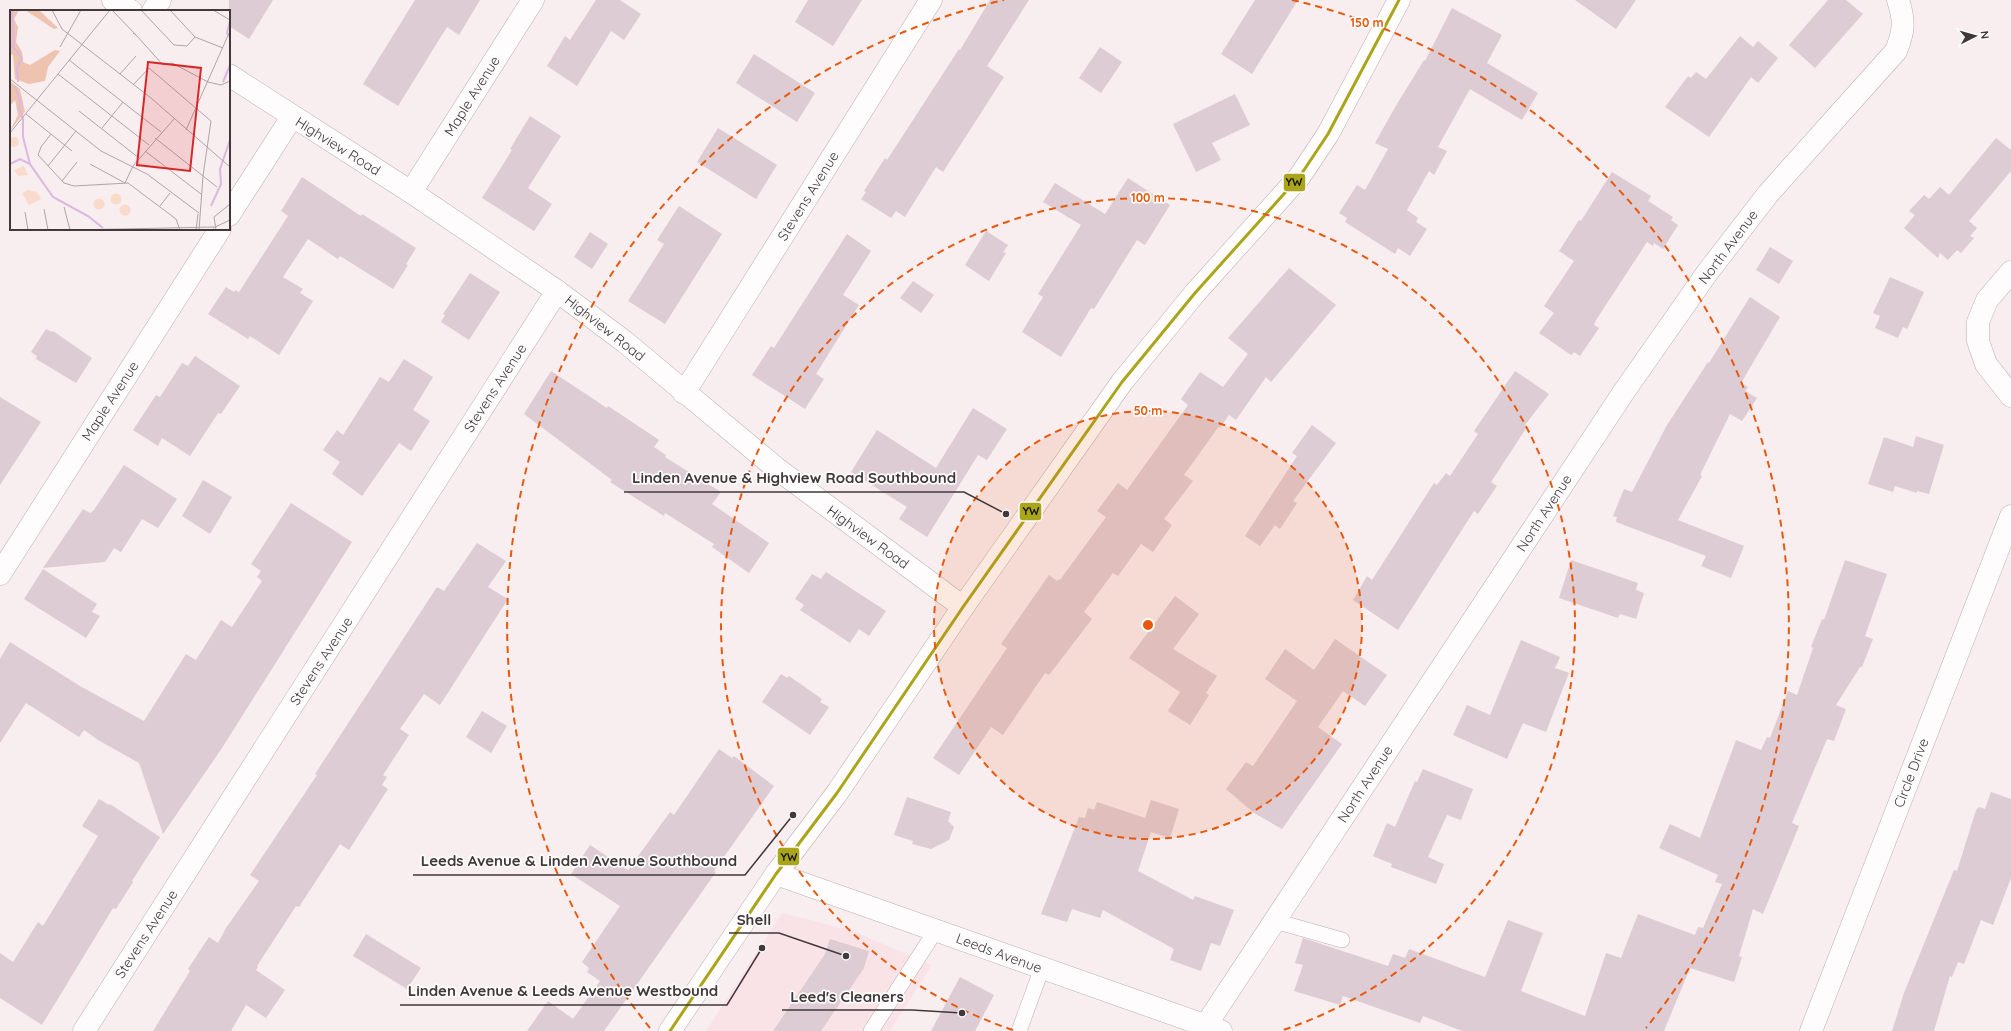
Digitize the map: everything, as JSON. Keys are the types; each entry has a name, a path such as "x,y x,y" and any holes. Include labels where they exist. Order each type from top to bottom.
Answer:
{"street":[{"path":"113,0 129,10"},
{"path":"154,10 160,0"},
{"name":"Maple Avenue","path":"411,192 533,0"},
{"name":"Stevens Avenue","path":"684,393 931,0"},
{"path":"672,1031 776,874 836,793 963,607 1122,382 1195,293 1300,176 1328,134 1399,0"},
{"name":"North Avenue","path":"1210,1029 1275,921 1622,393 1707,273 1768,194 1896,51 1903,33 1900,7"},
{"name":"Highview Road","path":"230,77 411,192 557,291 625,342 684,393 776,468 963,607"},
{"path":"230,213 292,117"},
{"name":"Maple Avenue","path":"0,574 219,230"},
{"path":"2011,272 1987,300 1978,322 1978,341 1986,364 2011,396"},
{"name":"Stevens Avenue","path":"84,1031 557,291"},
{"name":"Circle Drive","path":"1810,1031 2011,516"},
{"name":"Leeds Avenue","path":"776,874 1210,1029"}],"lane":[{"path":"1275,921 1342,940"},
{"path":"872,1031 936,930"},
{"path":"1019,1031 1042,968"}],"shaded area":[{"path":"782,913 853,931 932,965 890,1031 706,1031"}],"building":[{"path":"229,0 273,0 249,39 230,27"},
{"path":"415,0 480,0 459,35 447,27 398,106 363,84"},
{"path":"596,0 620,0 641,14 624,40 611,31 577,86 547,66 565,36 570,40"},
{"path":"808,0 862,0 833,46 795,22"},
{"path":"990,0 1029,0 987,66 1004,77 943,172 936,167 905,217 896,211 891,218 861,199 866,192 864,191 885,158 887,160 959,49 960,50"},
{"path":"1255,0 1298,0 1252,74 1221,54"},
{"path":"1575,0 1636,0 1616,29"},
{"path":"1828,0 1846,0 1863,14 1815,68 1789,45"},
{"path":"1452,8 1502,35 1487,63 1538,93 1522,120 1470,89 1438,147 1447,151 1434,175 1429,171 1407,210 1418,218 1416,222 1427,229 1410,256 1398,248 1395,254 1345,222 1347,218 1339,213 1357,185 1365,190 1388,149 1375,143 1394,109 1424,60 1425,61"},
{"path":"1740,36 1753,47 1758,41 1778,58 1758,83 1751,77 1709,137 1665,107 1688,76 1691,78 1696,72 1706,79"},
{"path":"1100,47 1122,62 1101,93 1079,78"},
{"path":"754,54 815,93 797,122 736,83"},
{"path":"1235,94 1250,125 1212,143 1221,160 1196,172 1173,124"},
{"path":"530,116 561,136 528,188 552,204 534,231 482,198 512,150 510,149"},
{"path":"718,128 777,165 756,199 697,162"},
{"path":"1996,138 2011,150 2011,171 1969,221 1977,228 1970,236 1974,238 1961,253 1957,250 1948,260 1940,253 1938,258 1904,228 1915,215 1909,211 1924,195 1929,199 1940,187 1949,195"},
{"path":"1612,172 1651,196 1648,201 1673,217 1671,220 1678,225 1663,249 1654,243 1653,246 1647,242 1596,320 1594,325 1599,328 1580,356 1574,352 1571,355 1539,333 1554,313 1544,306 1574,261 1559,251 1579,220 1581,221"},
{"path":"302,177 361,216 362,214 416,248 406,264 408,265 393,289 340,256 338,259 308,239 283,277 303,289 300,293 313,301 279,355 250,336 248,339 208,314 226,287 234,292 235,290 239,292 288,216 281,211"},
{"path":"1128,178 1170,205 1145,245 1137,240 1094,309 1091,308 1061,357 1022,332 1043,297 1038,294 1081,225 1043,202 1055,183 1105,214"},
{"path":"679,206 722,234 665,324 628,301 664,244 657,240"},
{"path":"986,231 1008,245 1003,252 1006,253 989,281 965,265"},
{"path":"590,232 608,244 592,269 574,257"},
{"path":"847,234 871,251 843,295 859,305 816,374 824,379 805,409 752,375 771,346 774,348"},
{"path":"1770,247 1793,261 1779,284 1756,270"},
{"path":"1289,268 1336,305 1271,382 1266,377 1236,420 1229,415 1220,428 1219,426 1184,475 1193,481 1164,519 1172,525 1153,552 1141,544 1118,576 1113,573 1084,612 1092,619 1049,675 1045,673 1003,735 991,727 959,775 933,758 1007,648 1001,644 1049,575 1057,581 1059,579 1060,580 1106,517 1097,511 1118,483 1127,490 1188,405 1181,399 1200,372 1223,387 1248,354 1228,338"},
{"path":"470,273 500,292 469,340 441,322 445,315 443,314"},
{"path":"1890,277 1924,292 1907,329 1903,327 1898,338 1875,328 1880,316 1873,313"},
{"path":"913,281 934,295 921,313 900,298"},
{"path":"1750,297 1780,317 1741,383 1748,387 1745,391 1757,398 1742,421 1730,414 1700,475 1702,476 1678,520 1744,546 1731,578 1701,566 1706,556 1616,522 1617,517 1613,516 1624,489 1632,492 1667,425 1708,362 1709,363"},
{"path":"46,329 52,332 53,331 92,358 76,383 36,359 37,356 31,352"},
{"path":"195,356 240,386 221,414 218,413 190,456 162,438 158,446 133,430 156,395 160,397 182,363 188,366"},
{"path":"404,359 433,377 413,410 430,421 411,451 399,443 362,496 332,474 340,462 323,450 337,430 343,435 380,377 389,382"},
{"path":"551,371 659,440 654,447 666,455 665,457 721,492 712,504 769,543 749,573 712,547 714,544 665,513 664,516 610,482 612,480 524,414"},
{"path":"1515,371 1549,394 1525,425 1527,427 1491,482 1497,486 1478,514 1474,511 1398,630 1353,600 1367,576 1372,580 1434,483 1437,485 1446,473 1450,476 1478,434 1474,431"},
{"path":"0,397 41,422 0,485"},
{"path":"973,408 1007,429 987,460 978,455 927,537 899,519 907,507 851,472 877,430 936,468"},
{"path":"1312,425 1336,443 1293,501 1297,503 1280,529 1275,525 1260,546 1245,536 1297,456 1292,453"},
{"path":"1916,436 1944,445 1929,494 1917,491 1917,493 1895,486 1893,492 1868,484 1884,437 1913,447"},
{"path":"124,465 177,499 158,528 142,519 121,552 114,548 105,562 43,568 83,509 90,513 94,510"},
{"path":"203,480 232,497 210,534 182,516"},
{"path":"291,503 352,542 222,748 163,834 139,763 98,740 84,730 79,737 26,703 0,743 0,659 10,642 80,686 144,721 186,654 196,660 221,620 232,627 262,581 257,577 261,571 251,564"},
{"path":"477,543 506,561 488,587 508,599 440,705 424,694 400,729 409,735 383,775 387,777 382,785 388,789 349,850 340,844 299,907 296,906 257,966 258,967 256,970 285,990 266,1018 246,1005 231,1031 153,1031 190,971 188,969 209,937 218,943 226,928 259,881 250,875 317,775 315,774 437,587 444,591"},
{"path":"1571,560 1638,583 1636,590 1644,593 1636,619 1620,614 1618,618 1559,598"},
{"path":"1845,560 1887,574 1865,636 1873,639 1862,667 1860,667 1836,705 1846,709 1834,741 1827,739 1792,823 1799,826 1763,914 1753,909 1739,956 1742,957 1734,982 1690,968 1664,1031 1462,1031 1423,1016 1420,1023 1343,996 1340,1005 1294,991 1303,965 1295,963 1303,938 1388,966 1393,954 1405,958 1409,949 1485,977 1508,920 1543,933 1521,991 1585,1016 1606,953 1621,958 1638,914 1695,935 1698,927 1703,928 1722,884 1715,882 1718,875 1659,848 1670,824 1700,838 1736,740 1761,750 1767,737 1770,738 1788,691 1797,695 1813,648 1811,647 1822,619 1824,620"},
{"path":"43,569 97,604 92,612 100,616 86,638 24,599"},
{"path":"826,572 886,611 869,636 859,629 850,643 800,610 804,605 795,599 812,574 821,579"},
{"path":"1175,596 1199,614 1173,649 1217,676 1206,693 1209,695 1190,725 1168,711 1180,692 1129,658"},
{"path":"1335,639 1387,675 1365,706 1343,691 1318,727 1342,744 1282,829 1254,813 1226,789 1246,762 1253,766 1297,701 1265,679 1285,649 1314,670"},
{"path":"1521,640 1560,657 1555,668 1569,673 1546,732 1523,723 1507,759 1453,735 1467,705 1490,715"},
{"path":"781,674 787,678 789,676 822,699 820,702 829,707 810,735 762,702"},
{"path":"482,711 507,726 491,753 466,737"},
{"path":"719,749 732,758 734,756 774,786 714,871 716,872 604,1031 527,1031 548,1001 573,1019 600,981 587,972 589,968 582,962 620,906 571,874 590,845 628,870 670,812 674,815"},
{"path":"1423,769 1473,789 1461,820 1447,815 1428,857 1444,864 1436,884 1391,867 1392,864 1373,856 1387,823 1395,827 1415,781 1417,782"},
{"path":"1991,792 2011,799 2011,878 1993,925 1981,920 1964,964 1958,962 1952,977 1950,976 1934,1031 1892,1031 1904,993 1954,870 1957,871 1976,810 1979,807 1985,809"},
{"path":"907,797 951,812 948,821 954,827 949,840 931,849 912,844 913,841 894,835"},
{"path":"99,799 109,805 110,804 160,837 116,909 113,908 42,1025 0,998 0,953 13,962 38,922 43,926 98,836 82,826"},
{"path":"1151,800 1179,809 1170,838 1151,832 1138,871 1193,900 1195,896 1234,910 1220,946 1211,943 1201,971 1170,960 1174,949 1103,910 1100,918 1072,909 1067,922 1041,914 1079,817 1085,818 1088,808 1094,810 1097,802 1145,818"},
{"path":"366,934 421,968 407,989 353,956"},
{"path":"830,939 869,951 864,968 821,1031 773,1031 825,954"},
{"path":"960,977 994,995 975,1031 931,1031"}],"transit line":[{"name":"YW","path":"670,1031 776,874 837,793 963,607 1122,382 1195,293 1300,176 1328,134 1399,0"}],"place":[{"name":"Linden Avenue & Highview Road Southbound","path":"1006,514"},
{"name":"Leeds Avenue & Linden Avenue Southbound","path":"793,815"},
{"name":"Linden Avenue & Leeds Avenue Westbound","path":"762,948"},
{"name":"Shell","path":"846,956"},
{"name":"Leed's Cleaners","path":"962,1013"}]}
